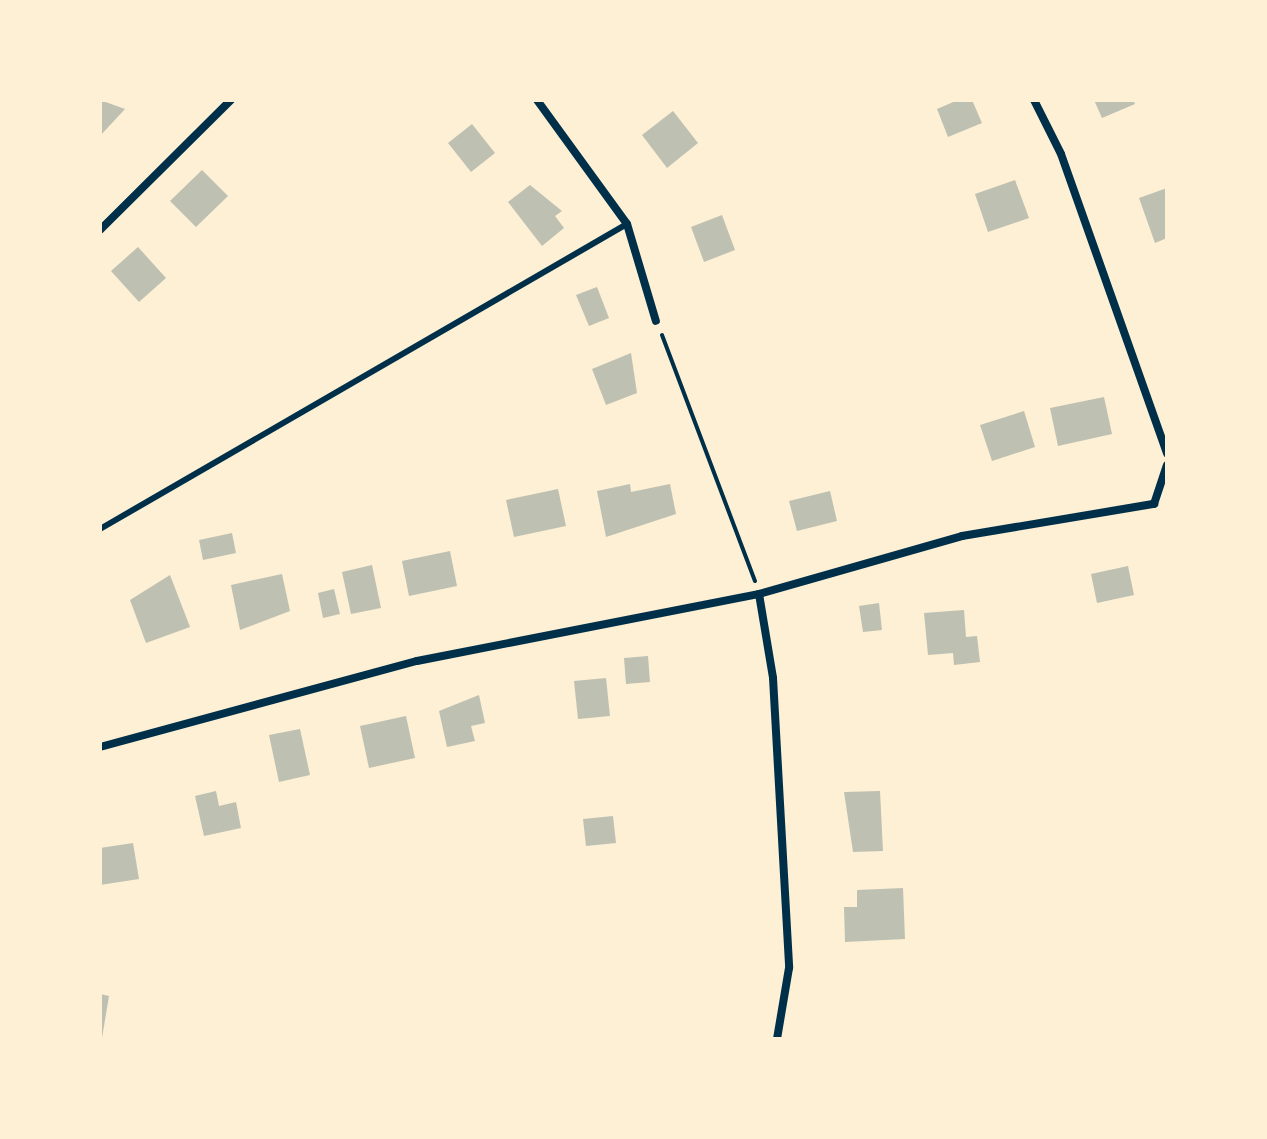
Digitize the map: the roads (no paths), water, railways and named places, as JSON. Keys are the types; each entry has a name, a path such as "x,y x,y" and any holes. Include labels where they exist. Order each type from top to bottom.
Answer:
{"street":[{"path":"100,230 231,100"},
{"path":"537,100 627,224 656,321"},
{"path":"1034,100 1061,154 1167,454"},
{"path":"100,747 417,661 759,594 962,536 1154,504 1167,465"},
{"path":"759,594 773,678 789,968 777,1039"}],"lane":[{"path":"100,529 627,224"}]}
